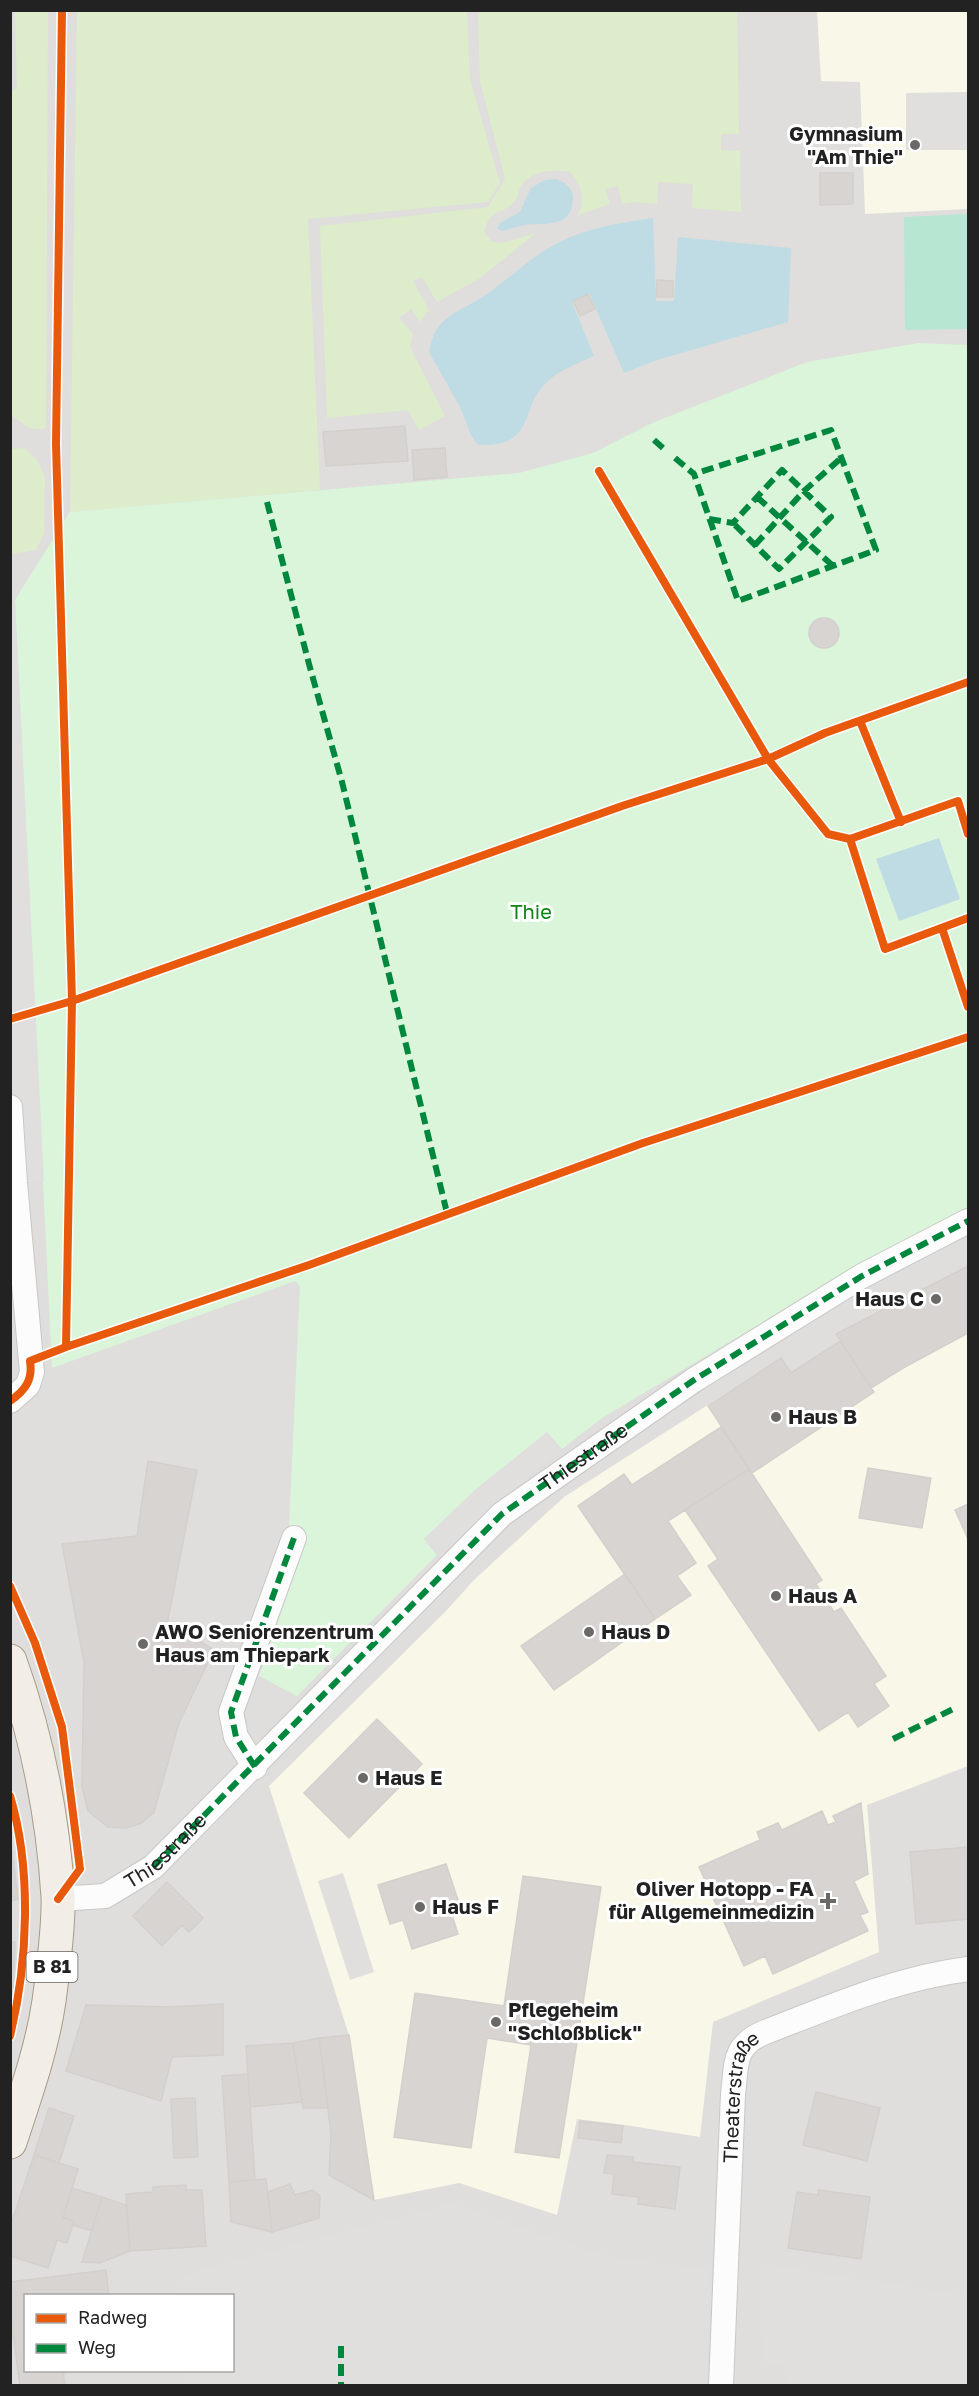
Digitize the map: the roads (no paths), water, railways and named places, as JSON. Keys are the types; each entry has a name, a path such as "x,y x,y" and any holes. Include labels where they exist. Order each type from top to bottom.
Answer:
{"main road":[{"name":"B 81","path":"10,1661 37,1745 49,1814 58,1899 49,2002 42,2034 10,2142"}],"street":[{"path":"10,1107 32,1372 28,1385 10,1401"},
{"name":"Thiestraße","path":"58,1899 105,1896 153,1867 255,1767 502,1514 694,1380 862,1275 969,1221"},
{"path":"255,1767 236,1737 231,1712 294,1538"},
{"name":"Theaterstraße","path":"721,2385 732,2103 742,2047 749,2039 763,2033 894,1985 934,1973 969,1969"}],"water":[{"path":"556,179 568,186 573,195 571,209 563,220 522,225 502,231 497,229 500,223 520,212 531,188 545,180"},
{"path":"653,218 656,301 674,301 678,237 791,248 788,322 657,360 624,373 589,293 572,302 594,356 565,369 549,380 539,391 519,432 510,439 497,444 478,445 429,352 436,330 449,317 492,290 559,242 599,228"},
{"path":"939,838 960,899 899,921 876,859"}],"place":[{"name":"Gymnasium \"Am Thie\"","path":"915,145"},
{"name":"Haus C","path":"936,1299"},
{"name":"Haus B","path":"776,1417"},
{"name":"Haus A","path":"776,1596"},
{"name":"Haus D","path":"589,1632"},
{"name":"AWO Seniorenzentrum Haus am Thiepark","path":"143,1644"},
{"name":"Haus E","path":"363,1778"},
{"name":"Oliver Hotopp - FA für Allgemeinmedizin","path":"828,1901"},
{"name":"Haus F","path":"420,1907"},
{"name":"Pflegeheim \"Schloßblick\"","path":"496,2022"}],"park label":[{"name":"Thie","path":"531,912"}]}
